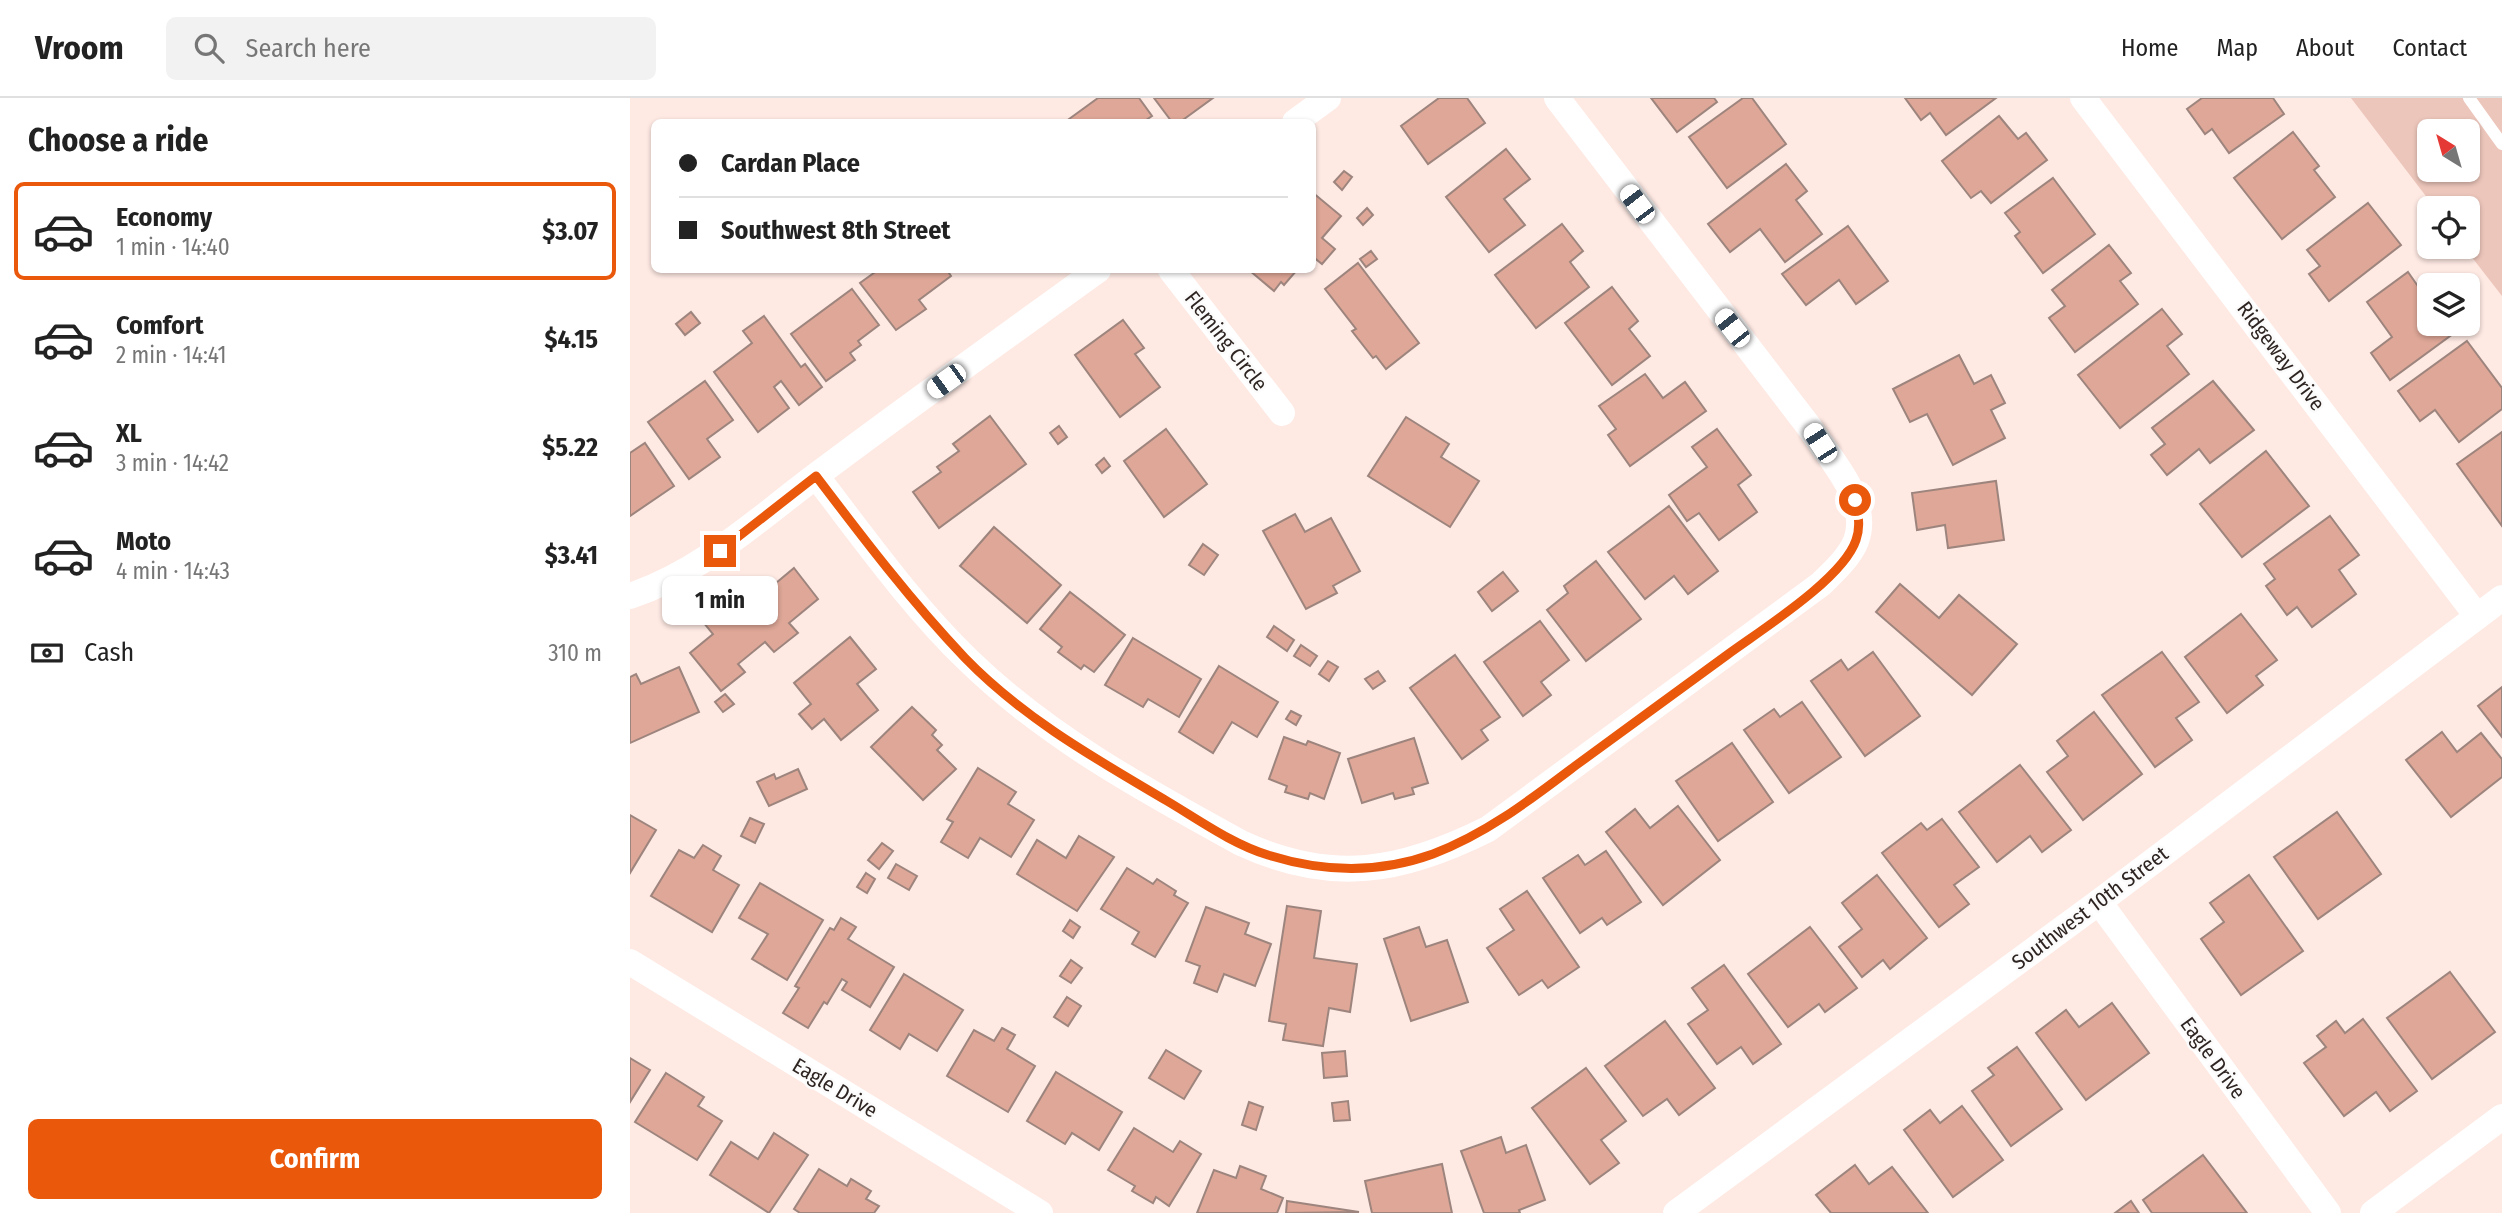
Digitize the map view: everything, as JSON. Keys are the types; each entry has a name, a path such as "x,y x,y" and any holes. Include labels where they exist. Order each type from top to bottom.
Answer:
{"street":[{"path":"1299,119 1328,98"},
{"path":"816,476 891,573 967,660 1022,708 1068,742 1241,843 1265,854 1324,868 1370,869 1430,855 1479,833 1525,803 1821,584 1856,542 1859,522 1851,491 1810,428 1557,98"},
{"name":"Ridgeway Drive","path":"2083,98 2477,616"},
{"path":"630,596 656,587 720,551 816,476 1094,273"},
{"name":"Fleming Circle","path":"1173,273 1282,412"},
{"name":"Southwest 10th Street","path":"1675,1213 2099,902 2502,598"},
{"name":"Eagle Drive","path":"2099,902 2328,1213"},
{"name":"Eagle Drive","path":"630,962 1040,1213"},
{"path":"2373,1213 2502,1118"}],"lane":[{"path":"2469,98 2502,144"}],"shaded area":[{"path":"2351,98 2502,98 2502,296 2473,259 2480,259 2480,196 2426,196"}],"building":[{"path":"1098,98 1139,98 1152,116 1148,119 1069,119"},
{"path":"1154,98 1213,98 1184,119 1170,119"},
{"path":"1439,98 1467,98 1485,123 1428,164 1401,126"},
{"path":"1651,98 1714,98 1717,102 1677,132"},
{"path":"1743,98 1752,98 1786,144 1727,188 1689,137"},
{"path":"1905,98 1996,98 1946,135 1930,113 1921,120"},
{"path":"2202,98 2273,98 2284,114 2229,153 2212,129 2205,134 2187,109"},
{"path":"1999,116 2018,139 2026,133 2047,160 1991,203 1981,191 1971,198 1942,161"},
{"path":"2293,132 2319,166 2314,170 2335,197 2282,239 2234,178"},
{"path":"1506,149 1530,179 1504,199 1525,225 1489,252 1446,197"},
{"path":"1786,164 1807,191 1796,200 1822,234 1785,262 1760,229 1730,252 1708,224"},
{"path":"1344,171 1352,177 1342,190 1334,182"},
{"path":"2053,178 2095,234 2043,273 2015,236 2020,232 2005,213"},
{"path":"1316,195 1341,216 1322,238 1335,249 1322,264 1316,259"},
{"path":"2368,203 2401,245 2329,301 2309,274 2320,266 2307,250"},
{"path":"1367,208 1373,215 1363,225 1357,218"},
{"path":"1562,224 1583,251 1570,262 1589,287 1536,328 1495,275"},
{"path":"1848,226 1888,281 1856,304 1839,280 1806,305 1782,274"},
{"path":"2109,245 2131,273 2120,281 2138,304 2075,352 2049,318 2065,306 2052,290"},
{"path":"1371,251 1377,259 1366,267 1360,259"},
{"path":"1358,263 1419,343 1386,369 1376,356 1373,358 1352,331 1356,329 1325,289"},
{"path":"2408,272 2417,285 2417,336 2450,336 2390,380 2371,353 2392,337 2367,302"},
{"path":"874,273 949,273 951,276 919,300 926,309 896,330 860,283"},
{"path":"1253,273 1294,273 1284,285 1281,282 1274,291"},
{"path":"1612,287 1638,321 1629,329 1650,356 1612,385 1565,323"},
{"path":"852,289 879,325 858,341 861,345 850,353 855,360 826,381 791,334"},
{"path":"2162,309 2182,334 2167,346 2189,374 2120,428 2078,375"},
{"path":"691,312 700,323 685,335 676,324"},
{"path":"764,316 801,367 805,364 822,387 799,405 781,381 774,387 789,408 758,432 714,372 752,343 743,331"},
{"path":"1123,320 1144,348 1135,354 1160,387 1120,417 1075,355"},
{"path":"2467,341 2502,388 2502,409 2459,442 2435,410 2420,421 2398,391"},
{"path":"1959,355 1974,384 1991,375 2005,403 1991,410 2005,438 1953,465 1927,414 1910,422 1893,389"},
{"path":"1645,374 1663,398 1685,382 1706,411 1630,466 1608,435 1616,429 1599,406"},
{"path":"705,381 733,420 707,439 720,457 689,479 648,422"},
{"path":"2213,381 2254,430 2210,463 2199,449 2167,475 2151,455 2165,444 2152,428"},
{"path":"990,416 1026,464 939,528 913,492 941,472 937,467 959,451 953,444"},
{"path":"1406,417 1449,444 1441,457 1479,481 1450,527 1368,476"},
{"path":"1059,426 1067,437 1058,444 1050,433"},
{"path":"1166,429 1207,484 1164,517 1124,461"},
{"path":"1717,429 1751,475 1738,485 1757,512 1719,540 1699,513 1687,521 1669,495 1707,467 1692,447"},
{"path":"2502,432 2502,526 2457,464"},
{"path":"645,443 674,486 630,516 630,453"},
{"path":"2266,451 2309,506 2242,557 2200,504"},
{"path":"1104,458 1110,466 1102,473 1096,465"},
{"path":"1996,481 2004,540 1948,548 1945,525 1917,530 1912,493"},
{"path":"1669,506 1718,571 1688,594 1674,576 1645,599 1608,552"},
{"path":"1295,514 1305,532 1331,518 1360,571 1333,586 1337,593 1306,609 1263,531"},
{"path":"2330,516 2359,555 2339,570 2356,594 2312,627 2297,607 2287,615 2266,586 2275,579 2264,564"},
{"path":"994,527 1061,585 1027,623 960,566"},
{"path":"1203,544 1218,555 1204,575 1189,565"},
{"path":"1596,561 1641,619 1586,661 1547,610 1568,593 1564,586"},
{"path":"794,568 818,599 789,623 798,633 774,652 765,642 738,664 745,672 721,691 690,653 713,634 694,611 722,589 737,606 766,583 770,588"},
{"path":"1503,572 1518,591 1492,611 1478,592"},
{"path":"1900,584 1939,618 1959,595 2017,644 1972,695 1876,612"},
{"path":"1070,592 1125,635 1094,672 1084,665 1081,669 1058,652 1062,647 1040,629"},
{"path":"2241,614 2277,660 2256,676 2263,685 2227,713 2185,657"},
{"path":"1540,621 1569,660 1541,682 1551,695 1523,716 1484,662"},
{"path":"1274,626 1294,640 1287,651 1267,637"},
{"path":"850,637 876,669 857,684 878,710 841,740 824,719 812,729 799,714 811,704 794,683"},
{"path":"1133,638 1201,679 1179,717 1148,699 1143,707 1105,685"},
{"path":"1301,645 1317,656 1310,666 1294,656"},
{"path":"1873,652 1920,716 1865,756 1811,681 1841,660 1848,670"},
{"path":"2162,652 2199,702 2176,718 2192,740 2155,767 2102,695"},
{"path":"1455,655 1500,717 1481,730 1488,740 1462,759 1410,688"},
{"path":"1328,661 1338,667 1329,681 1319,674"},
{"path":"1219,666 1278,702 1257,737 1232,722 1213,753 1179,732"},
{"path":"679,667 699,712 630,743 630,677 636,674 641,684"},
{"path":"1378,671 1385,681 1373,689 1365,679"},
{"path":"2502,687 2502,737 2478,706"},
{"path":"725,694 734,704 723,712 715,702"},
{"path":"1802,702 1841,757 1789,793 1744,730 1774,709 1780,717"},
{"path":"912,707 936,730 932,735 942,745 937,750 956,769 923,800 871,747"},
{"path":"1291,711 1301,716 1296,725 1286,719"},
{"path":"2094,712 2142,774 2083,820 2047,772 2068,756 2057,741"},
{"path":"2442,732 2457,752 2481,733 2502,759 2502,777 2451,817 2406,760"},
{"path":"1284,737 1306,745 1308,741 1340,753 1324,799 1310,793 1308,799 1285,792 1287,786 1269,779"},
{"path":"1414,738 1428,783 1412,788 1414,794 1395,799 1393,793 1362,803 1348,759"},
{"path":"1732,743 1773,802 1718,841 1676,781"},
{"path":"2020,765 2071,830 2042,852 2030,836 1997,862 1959,812"},
{"path":"978,768 1016,792 1008,804 1034,820 1011,857 980,838 968,858 941,842 953,822 947,819"},
{"path":"798,769 807,789 769,806 757,782 774,774 776,779"},
{"path":"1678,806 1720,860 1663,905 1606,832 1635,809 1650,828"},
{"path":"2337,812 2381,874 2318,919 2274,857"},
{"path":"630,815 656,830 630,873"},
{"path":"750,818 764,824 755,843 741,836"},
{"path":"1942,819 1979,867 1954,885 1969,904 1939,927 1882,853 1921,823 1927,830"},
{"path":"1079,836 1114,857 1077,911 1017,874 1037,840 1066,858"},
{"path":"882,843 893,851 879,869 868,860"},
{"path":"703,845 721,856 713,870 739,885 712,932 651,896 679,850 694,858"},
{"path":"1606,851 1641,902 1607,925 1602,918 1580,933 1543,878 1578,855 1585,865"},
{"path":"896,864 917,876 909,890 888,878"},
{"path":"1127,868 1153,884 1157,879 1176,891 1174,895 1188,903 1155,957 1132,944 1139,932 1101,909"},
{"path":"866,873 875,879 867,893 857,887"},
{"path":"1877,875 1927,938 1890,969 1883,960 1862,977 1839,947 1862,929 1842,903"},
{"path":"2249,875 2303,951 2241,995 2201,939 2224,922 2210,903"},
{"path":"760,883 823,920 787,980 752,959 768,934 739,918"},
{"path":"1527,891 1579,967 1548,988 1542,980 1519,995 1487,948 1514,930 1500,909"},
{"path":"1287,906 1321,911 1314,958 1357,964 1350,1012 1329,1008 1323,1046 1283,1040 1286,1024 1269,1021"},
{"path":"1206,907 1249,923 1245,934 1271,944 1255,986 1224,974 1217,992 1194,983 1200,966 1186,961"},
{"path":"841,918 856,927 848,939 894,967 870,1007 842,990 847,982 842,979 808,1028 783,1013 799,988 795,986 830,928 834,930"},
{"path":"1070,920 1080,927 1073,938 1063,931"},
{"path":"1419,927 1426,947 1447,940 1468,1002 1411,1021 1384,939"},
{"path":"1810,927 1857,988 1825,1012 1819,1004 1788,1027 1748,974"},
{"path":"1071,960 1082,968 1071,983 1060,976"},
{"path":"1724,965 1781,1044 1753,1064 1741,1047 1717,1064 1688,1024 1708,1010 1692,988"},
{"path":"2450,972 2495,1032 2432,1079 2387,1018"},
{"path":"904,974 963,1010 937,1051 909,1034 900,1049 870,1030"},
{"path":"1067,997 1081,1006 1068,1026 1054,1017"},
{"path":"2112,1003 2149,1053 2086,1100 2036,1033 2066,1010 2079,1027"},
{"path":"2363,1019 2417,1091 2390,1111 2376,1092 2344,1116 2304,1063 2326,1047 2317,1036 2336,1021 2345,1033"},
{"path":"1665,1021 1715,1088 1679,1115 1667,1099 1643,1116 1605,1066"},
{"path":"1002,1028 1015,1035 1007,1049 1035,1066 1008,1112 947,1076 974,1030 994,1041"},
{"path":"2017,1047 2062,1109 2011,1146 1972,1091 1994,1075 1988,1068"},
{"path":"1166,1050 1201,1071 1184,1099 1149,1078"},
{"path":"1345,1051 1347,1076 1324,1078 1322,1053"},
{"path":"630,1058 650,1070 630,1102"},
{"path":"1586,1068 1626,1121 1601,1140 1619,1163 1590,1184 1532,1108"},
{"path":"1056,1072 1122,1112 1099,1150 1072,1133 1065,1144 1027,1121"},
{"path":"666,1073 704,1097 698,1106 722,1121 697,1160 635,1122"},
{"path":"1348,1101 1350,1120 1334,1121 1332,1103"},
{"path":"1249,1102 1263,1107 1256,1130 1242,1125"},
{"path":"1962,1106 2003,1160 1953,1197 1904,1130 1930,1110 1940,1123"},
{"path":"1134,1128 1173,1152 1180,1141 1201,1154 1169,1206 1156,1197 1153,1203 1132,1191 1135,1186 1108,1170"},
{"path":"774,1133 808,1155 769,1213 710,1175 731,1142 758,1159"},
{"path":"1501,1137 1506,1153 1526,1145 1545,1200 1519,1210 1520,1213 1484,1213 1461,1151"},
{"path":"2203,1155 2247,1213 2152,1213 2143,1200"},
{"path":"1442,1164 1452,1213 1372,1213 1365,1181"},
{"path":"1855,1165 1869,1184 1892,1167 1928,1213 1831,1213 1816,1195"},
{"path":"1240,1166 1266,1176 1261,1189 1283,1198 1277,1213 1197,1213 1214,1170 1236,1178"},
{"path":"819,1169 847,1186 851,1179 871,1191 866,1199 879,1206 874,1213 800,1213 794,1209"},
{"path":"1287,1201 1359,1212 1286,1213"},
{"path":"2131,1201 2139,1213 2115,1213"}],"route":[{"path":"720,551 816,476 891,573 967,660 1022,708 1068,742 1202,821 1265,854 1324,868 1370,869 1430,855 1488,829 1772,622 1821,584 1856,542 1859,522 1855,500"}]}
